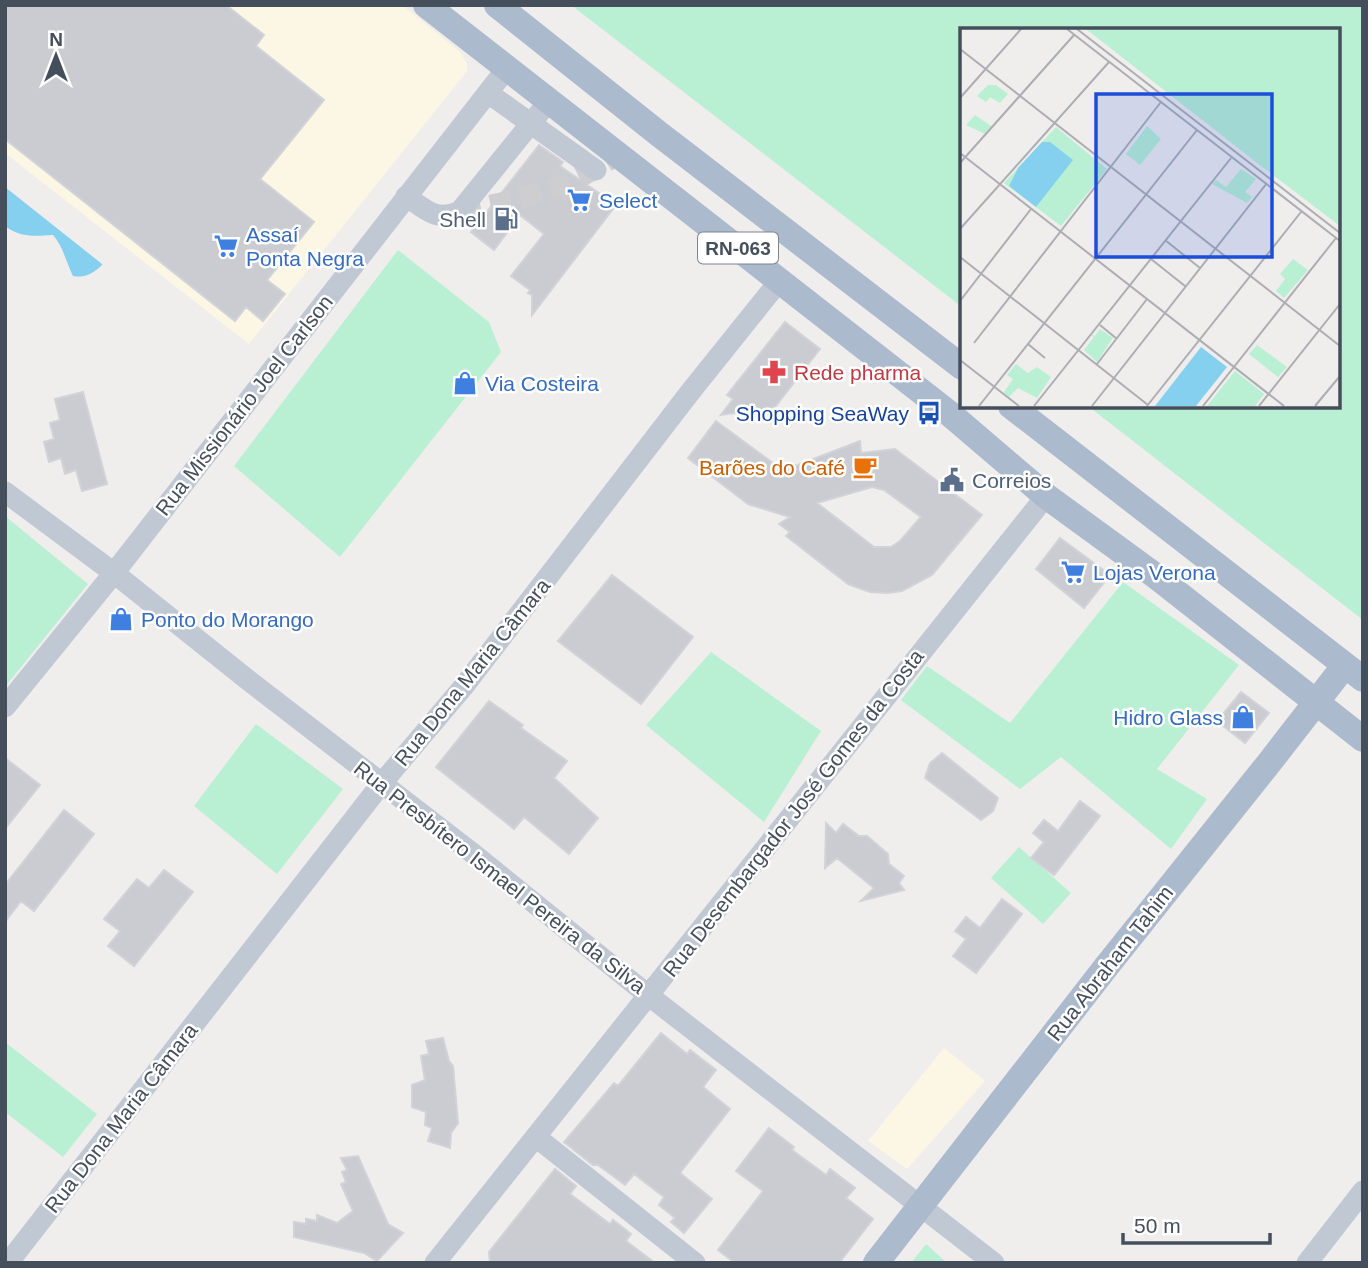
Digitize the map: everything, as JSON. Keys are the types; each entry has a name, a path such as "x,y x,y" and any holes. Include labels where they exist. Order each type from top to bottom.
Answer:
{"main road":[{"name":"RN-063","path":"426,5 950,414 1046,496 1157,577 1363,739"},
{"name":"RN-063","path":"497,5 960,365"},
{"path":"1014,408 1354,672"},
{"name":"Rua Abraham Tahim","path":"876,1263 1105,967 1316,702 1354,672"}],"street":[{"name":"Rua Missionário Joel Carlson","path":"5,707 114,573 508,68"},
{"path":"488,93 596,170"},
{"path":"406,196 434,215 443,217 460,211 549,101"},
{"name":"Rua Dona Maria Câmara","path":"8,1263 382,783 464,687 691,391 780,281"},
{"name":"Rua Presbítero Ismael Pereira da Silva","path":"5,492 114,573 648,995 994,1263"},
{"name":"Rua Desembargador José Gomes da Costa","path":"435,1263 1046,496"},
{"path":"536,1137 695,1263"},
{"path":"1307,1263 1363,1191"}],"shaded area":[{"name":"Assaí Ponta Negra","path":"5,5 402,5 459,51 467,63 467,71 249,344 5,153"},
{"path":"944,1048 985,1081 907,1169 868,1141"}],"green space":[{"path":"571,5 1363,5 1363,620 1091,408 1340,408 1340,28 960,28 960,305"},
{"path":"398,250 489,322 501,352 340,557 234,466"},
{"path":"5,516 88,584 5,687"},
{"path":"1123,582 1239,665 1157,769 1207,799 1171,849 1061,757 1020,789 901,700 927,666 1010,723"},
{"path":"711,652 821,731 764,822 646,725"},
{"path":"256,724 343,789 277,874 194,806"},
{"path":"1019,847 1071,893 1043,924 991,878"},
{"path":"5,1042 97,1114 63,1157 5,1112"},
{"path":"926,1244 947,1263 911,1263"}],"water":[{"path":"5,187 102,265 89,275 73,276 53,235 22,234 5,226"}],"building":[{"name":"Assaí Ponta Negra","path":"5,5 226,5 264,35 256,46 324,100 260,179 314,222 267,280 285,294 263,321 246,307 235,321 5,139"},
{"path":"539,145 563,162 560,166 616,205 532,315 532,295 528,293 530,290 511,276 544,234 520,215 494,250 471,232"},
{"name":"Rede pharma","path":"785,322 820,349 775,407 721,415 733,399 727,395"},
{"path":"83,392 107,484 82,491 76,470 65,474 61,458 49,462 44,442 54,439 50,423 60,420 55,399"},
{"path":"716,421 777,466 798,465 860,441 861,453 895,449 982,515 932,575 902,591 870,592 848,584 786,536 790,532 779,524 790,517 748,504 688,458","holes":["872,487 884,490 921,517 900,541 891,547 874,547 817,503"]},
{"name":"Lojas Verona","path":"1060,538 1110,575 1084,608 1036,569"},
{"path":"612,575 693,637 641,704 558,641"},
{"name":"Hidro Glass","path":"1241,692 1269,713 1245,743 1217,721"},
{"path":"489,701 567,761 554,778 598,818 569,854 524,817 514,829 436,767"},
{"path":"942,753 998,798 993,811 981,820 925,778 930,763"},
{"path":"5,758 40,785 5,829"},
{"path":"1080,801 1100,816 1054,875 1031,858 1044,842 1033,833 1044,820 1058,831"},
{"path":"64,810 94,834 34,911 21,901 5,922 5,885"},
{"path":"826,823 836,833 843,824 859,836 867,836 888,854 889,864 904,876 899,883 904,890 861,901 874,888 837,858 825,868"},
{"path":"164,870 193,892 134,966 108,946 120,931 104,919 137,879 149,888"},
{"path":"1002,899 1022,914 976,973 953,956 966,939 955,931 966,917 980,928"},
{"path":"661,1033 687,1054 690,1050 716,1070 703,1087 730,1109 680,1173 712,1199 684,1233 671,1222 675,1218 659,1205 664,1197 634,1174 625,1185 564,1142 614,1083 618,1086"},
{"path":"443,1038 453,1066 458,1123 451,1133 450,1148 428,1141 432,1128 425,1125 426,1112 412,1107 412,1085 425,1080 421,1056 429,1054 426,1041"},
{"path":"769,1128 794,1147 792,1150 826,1175 830,1169 855,1188 846,1198 873,1219 839,1263 735,1263 718,1250 763,1191 736,1171"},
{"path":"358,1156 388,1224 403,1233 377,1261 364,1253 294,1237 294,1222 306,1224 306,1219 317,1221 317,1215 337,1223 353,1211 341,1184 346,1182 342,1172 347,1170 341,1158"},
{"path":"555,1169 576,1186 570,1194 610,1224 613,1220 631,1234 626,1241 655,1263 490,1263 489,1252"}],"tunnel":[{"path":"460,211 542,192 580,177 616,155"}],"place":[{"name":"Select","path":"579,200"},
{"name":"Shell","path":"506,219"},
{"name":"Assaí Ponta Negra","path":"226,246"},
{"name":"Rede pharma","path":"774,372"},
{"name":"Via Costeira","path":"465,383"},
{"name":"Shopping SeaWay","path":"929,413"},
{"name":"Barões do Café","path":"865,467"},
{"name":"Correios","path":"952,480"},
{"name":"Lojas Verona","path":"1073,572"},
{"name":"Ponto do Morango","path":"121,619"},
{"name":"Hidro Glass","path":"1243,717"}]}
